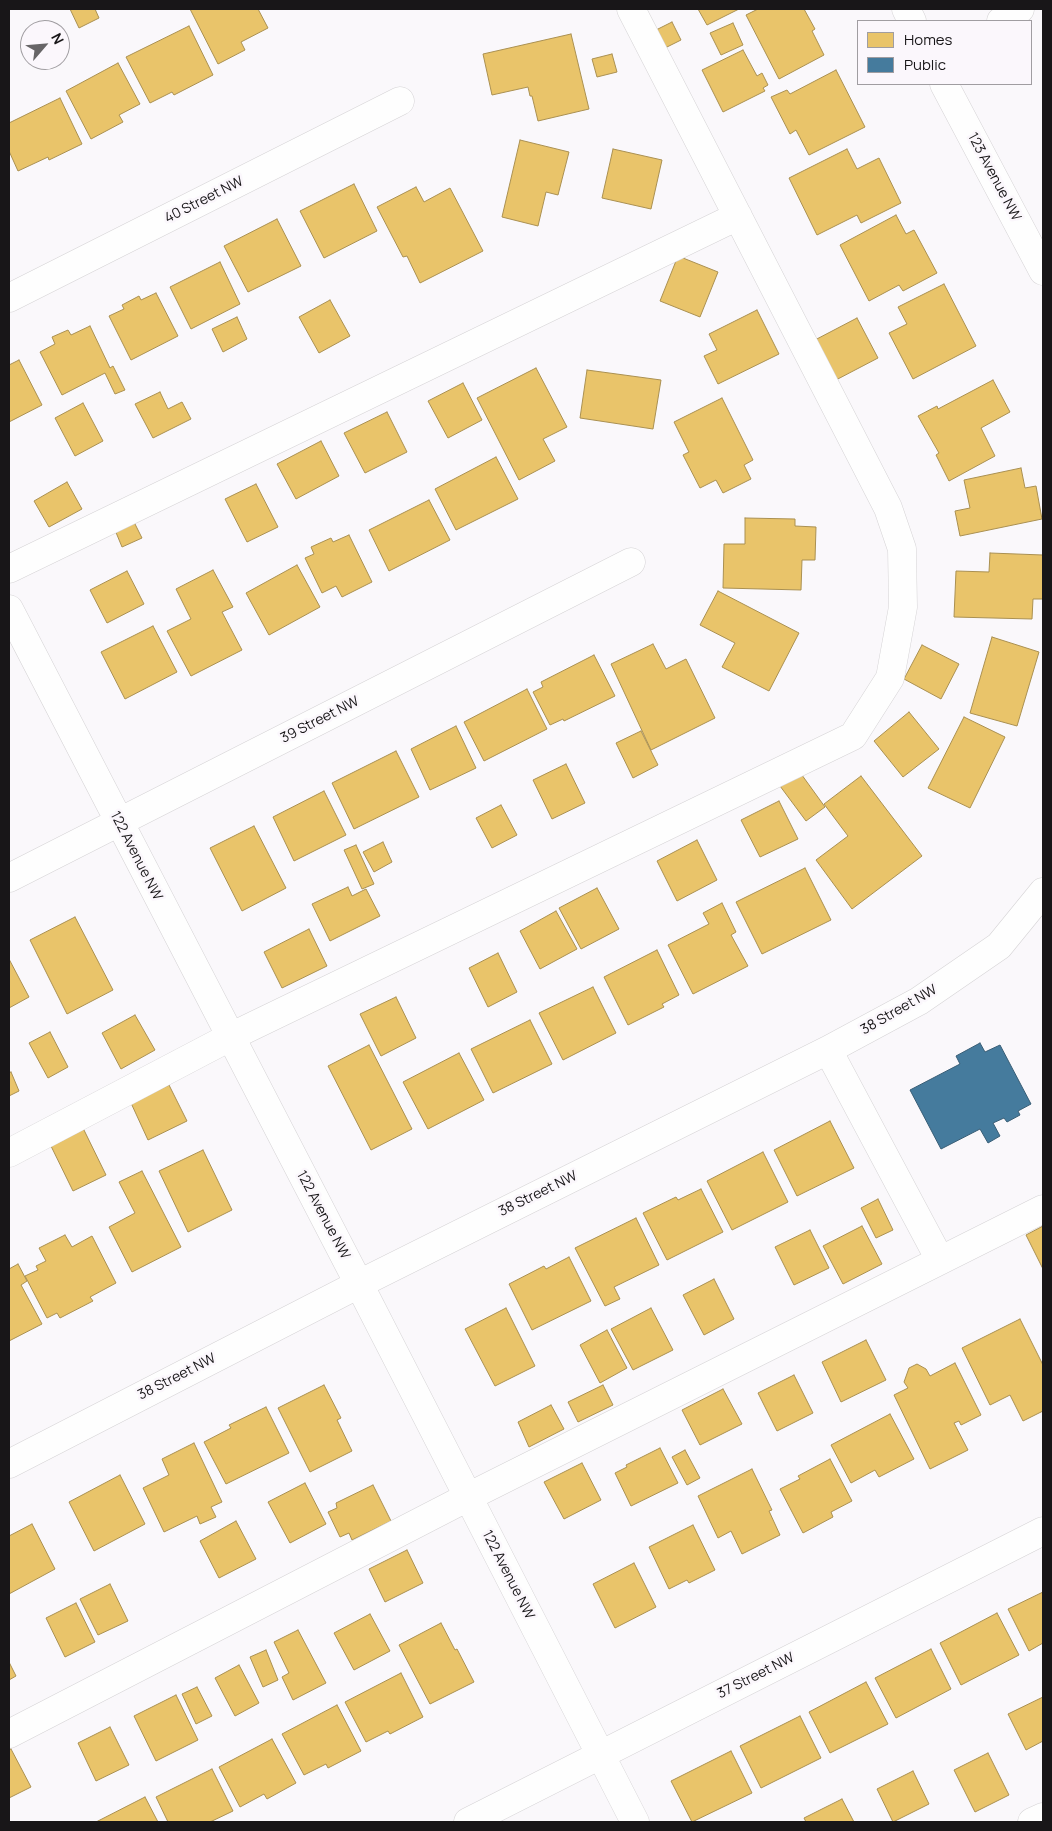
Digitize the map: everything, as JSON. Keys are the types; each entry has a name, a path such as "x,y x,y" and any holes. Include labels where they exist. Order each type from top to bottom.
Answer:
{"street":[{"path":"9,1153 230,1037 853,736 890,678 904,607 902,549 888,508 631,9"},
{"path":"1003,20 1020,9"},
{"name":"123 Avenue NW","path":"945,85 1043,271"},
{"name":"40 Street NW","path":"9,298 400,101"},
{"path":"9,569 738,216"},
{"name":"39 Street NW","path":"9,878 631,562"},
{"name":"122 Avenue NW","path":"9,609 635,1822"},
{"name":"38 Street NW","path":"9,1464 359,1284 828,1050 918,1001 999,946 1043,892"},
{"path":"828,1050 940,1260"},
{"path":"9,1734 468,1497 1043,1209"},
{"name":"37 Street NW","path":"468,1822 1043,1531"},
{"path":"1032,1822 1043,1817"}],"building: Homes":[{"path":"70,9 95,9 99,18 79,28"},
{"path":"190,9 258,9 268,28 241,42 245,50 218,64"},
{"path":"698,9 739,9 707,25"},
{"path":"758,9 804,9 815,29 812,31 824,55 779,79 746,15"},
{"path":"672,22 681,40 665,48 656,30"},
{"path":"733,23 743,45 721,55 710,33"},
{"path":"189,26 213,75 174,95 172,92 150,103 126,57"},
{"path":"571,34 589,109 538,121 528,87 492,95 483,54"},
{"path":"743,50 757,76 762,73 768,85 763,88 765,91 723,112 702,70"},
{"path":"612,54 617,72 597,77 592,59"},
{"path":"118,63 140,104 119,115 123,122 91,139 66,91"},
{"path":"836,70 865,127 809,155 796,130 790,134 771,97 787,90 790,94"},
{"path":"60,98 82,144 49,160 48,157 18,171 9,151 9,123"},
{"path":"520,140 569,152 558,195 546,192 538,226 502,217"},
{"path":"613,149 662,160 651,209 602,198"},
{"path":"847,149 857,169 879,158 901,203 861,223 857,215 817,235 789,178"},
{"path":"354,184 377,231 324,258 300,211"},
{"path":"416,187 424,202 450,188 483,251 420,283 407,256 403,257 377,207"},
{"path":"896,215 906,234 914,230 937,273 903,291 899,285 869,301 840,245"},
{"path":"277,219 301,266 248,292 224,246"},
{"path":"678,256 718,272 700,317 660,301"},
{"path":"220,262 240,304 191,329 170,287"},
{"path":"944,284 976,346 913,379 889,333 907,324 898,307"},
{"path":"156,293 178,336 131,360 109,316 124,309 122,305 139,296 141,300"},
{"path":"330,300 350,336 319,353 299,317"},
{"path":"757,310 779,354 718,384 704,356 717,350 709,334"},
{"path":"237,317 247,339 223,352 212,329"},
{"path":"857,318 878,358 834,381 813,341"},
{"path":"90,326 110,368 113,366 125,390 115,394 105,373 62,395 40,352 55,344 52,337 68,330 71,335"},
{"path":"19,360 42,405 9,422 9,365"},
{"path":"536,368 567,427 543,439 555,461 519,480 477,398"},
{"path":"587,370 661,380 653,429 580,418"},
{"path":"993,380 1010,412 981,428 995,456 949,481 936,455 939,453 918,416 937,406 938,409"},
{"path":"463,383 482,420 448,438 428,401"},
{"path":"160,392 168,409 182,402 191,419 153,438 135,404"},
{"path":"722,398 753,460 744,465 751,479 723,493 716,480 700,488 683,455 689,452 674,422"},
{"path":"83,403 103,441 75,456 55,418"},
{"path":"387,412 407,452 365,473 344,433"},
{"path":"321,441 339,476 296,499 277,464"},
{"path":"496,457 518,499 456,530 435,489"},
{"path":"1021,468 1025,488 1036,486 1042,519 960,536 955,511 970,508 964,480"},
{"path":"67,482 82,509 49,527 34,501"},
{"path":"256,484 278,527 247,542 225,499"},
{"path":"429,500 450,540 389,571 369,530"},
{"path":"745,518 795,519 795,526 816,527 815,560 802,560 801,590 723,588 724,544 745,544"},
{"path":"134,522 142,538 122,547 115,530"},
{"path":"349,535 372,582 342,597 336,586 322,593 305,558 314,554 311,547 331,538 333,542"},
{"path":"990,553 1043,555 1043,599 1033,599 1032,619 954,617 956,571 989,572"},
{"path":"297,565 320,607 269,635 246,593"},
{"path":"213,570 233,607 222,612 242,650 191,676 167,631 191,619 176,589"},
{"path":"127,571 144,604 107,623 90,590"},
{"path":"718,591 799,633 769,691 722,667 735,643 700,625"},
{"path":"153,626 177,672 125,699 101,652"},
{"path":"992,637 1039,652 1017,726 970,713"},
{"path":"653,644 666,669 686,659 715,718 651,750 611,664"},
{"path":"922,645 959,664 941,699 904,679"},
{"path":"594,655 615,696 564,721 563,719 550,725 533,692 543,687 541,682"},
{"path":"527,689 547,729 484,761 464,722"},
{"path":"909,712 939,749 903,777 874,741"},
{"path":"964,717 1005,737 970,808 928,788"},
{"path":"456,726 476,768 430,790 411,749"},
{"path":"641,731 658,765 633,778 616,743"},
{"path":"396,751 419,797 354,829 332,783"},
{"path":"566,764 585,803 552,819 533,780"},
{"path":"799,771 825,807 806,821 780,786"},
{"path":"861,776 922,856 852,909 816,860 848,836 824,804"},
{"path":"324,791 346,835 294,861 273,817"},
{"path":"779,801 798,839 760,857 741,820"},
{"path":"501,805 517,835 492,848 476,818"},
{"path":"254,826 286,888 242,911 210,848"},
{"path":"697,840 717,880 677,901 657,861"},
{"path":"383,842 392,862 374,872 363,852"},
{"path":"356,845 374,884 362,889 344,850"},
{"path":"805,868 831,920 762,954 736,902"},
{"path":"348,887 352,896 366,889 380,916 330,941 312,904"},
{"path":"597,888 619,929 581,949 559,908"},
{"path":"722,903 736,932 731,935 748,966 693,994 668,945 709,924 703,913"},
{"path":"556,911 577,949 540,969 520,931"},
{"path":"75,917 113,990 67,1014 30,940"},
{"path":"309,929 327,966 282,988 264,952"},
{"path":"657,950 679,995 662,1004 664,1007 628,1025 604,977"},
{"path":"498,953 517,992 488,1007 469,968"},
{"path":"9,959 29,997 9,1008"},
{"path":"593,987 616,1033 563,1060 539,1013"},
{"path":"396,997 416,1038 381,1056 360,1014"},
{"path":"135,1015 155,1050 121,1069 102,1033"},
{"path":"530,1020 552,1064 493,1093 471,1049"},
{"path":"50,1032 68,1067 48,1078 29,1043"},
{"path":"369,1045 412,1129 371,1150 328,1066"},
{"path":"459,1053 484,1100 428,1129 403,1082"},
{"path":"11,1072 19,1091 9,1096 9,1073"},
{"path":"169,1085 187,1121 148,1140 131,1103"},
{"path":"830,1121 854,1168 797,1196 774,1150"},
{"path":"83,1128 106,1175 73,1191 50,1144"},
{"path":"203,1150 232,1210 188,1232 159,1171"},
{"path":"763,1152 788,1202 732,1230 707,1181"},
{"path":"142,1171 181,1247 132,1272 109,1227 135,1213 119,1182"},
{"path":"701,1189 723,1232 667,1260 643,1213 676,1197 678,1200"},
{"path":"878,1199 893,1230 876,1238 861,1208"},
{"path":"636,1218 659,1265 614,1287 620,1299 605,1306 575,1248"},
{"path":"862,1226 882,1264 843,1284 823,1246"},
{"path":"1043,1226 1043,1269 1026,1235"},
{"path":"810,1230 829,1268 794,1285 775,1247"},
{"path":"65,1235 72,1247 92,1236 116,1283 90,1297 93,1301 60,1318 57,1313 47,1318 25,1276 38,1270 36,1266 46,1261 39,1248"},
{"path":"569,1257 591,1301 532,1330 509,1284 544,1266 546,1269"},
{"path":"18,1264 27,1281 21,1285 42,1324 9,1341 9,1269"},
{"path":"714,1279 734,1319 704,1335 683,1295"},
{"path":"506,1308 535,1366 495,1386 465,1329"},
{"path":"651,1308 673,1350 633,1370 611,1329"},
{"path":"1020,1319 1043,1365 1043,1411 1023,1421 1010,1395 990,1405 962,1348"},
{"path":"607,1330 627,1368 600,1383 580,1345"},
{"path":"866,1340 886,1380 841,1402 822,1362"},
{"path":"955,1363 981,1415 961,1425 959,1421 954,1423 968,1450 930,1469 894,1395 908,1388 904,1382 909,1368 917,1364 926,1369 930,1376"},
{"path":"794,1375 813,1413 777,1431 758,1393"},
{"path":"324,1385 341,1418 337,1420 352,1451 310,1472 278,1408"},
{"path":"603,1385 613,1405 578,1422 568,1402"},
{"path":"723,1389 742,1424 700,1445 682,1410"},
{"path":"551,1405 564,1429 529,1447 518,1422"},
{"path":"266,1407 289,1453 226,1484 204,1442 231,1428 229,1425"},
{"path":"890,1414 914,1459 879,1477 875,1470 851,1483 831,1445"},
{"path":"194,1443 222,1502 211,1507 216,1517 200,1524 197,1516 164,1532 143,1488 169,1475 162,1459"},
{"path":"660,1448 678,1483 631,1506 615,1473 627,1467 626,1465"},
{"path":"685,1450 700,1478 687,1485 672,1457"},
{"path":"830,1459 852,1501 831,1512 833,1517 803,1533 780,1489 800,1479 798,1476"},
{"path":"582,1463 601,1500 564,1519 544,1482"},
{"path":"752,1469 772,1510 769,1511 780,1535 742,1554 731,1531 718,1538 698,1496"},
{"path":"120,1475 145,1524 94,1551 69,1502"},
{"path":"305,1483 326,1524 290,1543 268,1502"},
{"path":"373,1485 391,1521 352,1540 349,1533 340,1537 328,1512 337,1508 336,1503"},
{"path":"236,1521 256,1559 219,1578 200,1541"},
{"path":"32,1524 55,1569 9,1594 9,1536"},
{"path":"693,1525 715,1570 689,1583 687,1580 669,1589 649,1547"},
{"path":"407,1550 423,1583 385,1602 369,1569"},
{"path":"634,1563 656,1607 615,1628 593,1584"},
{"path":"110,1584 128,1621 98,1635 80,1599"},
{"path":"1043,1592 1043,1643 1029,1651 1008,1609"},
{"path":"76,1603 95,1642 65,1657 46,1618"},
{"path":"997,1613 1019,1655 961,1685 940,1643"},
{"path":"370,1614 390,1651 354,1670 334,1633"},
{"path":"441,1623 474,1682 430,1704 399,1645"},
{"path":"298,1630 326,1683 293,1700 282,1677 289,1673 274,1642"},
{"path":"931,1649 951,1689 896,1718 875,1678"},
{"path":"266,1650 278,1680 263,1687 250,1657"},
{"path":"9,1662 16,1676 9,1680"},
{"path":"239,1665 259,1703 235,1716 215,1678"},
{"path":"401,1673 423,1717 390,1734 388,1731 366,1742 345,1702"},
{"path":"866,1682 888,1724 830,1753 809,1712"},
{"path":"197,1687 212,1716 196,1724 182,1694"},
{"path":"176,1695 198,1740 156,1761 134,1716"},
{"path":"1043,1697 1043,1741 1026,1750 1008,1714"},
{"path":"337,1705 361,1751 328,1768 326,1764 304,1775 282,1734"},
{"path":"800,1716 821,1758 761,1788 740,1746"},
{"path":"110,1727 129,1765 96,1781 78,1743"},
{"path":"272,1739 296,1783 267,1799 264,1794 240,1807 219,1767"},
{"path":"11,1749 31,1787 9,1798 9,1750"},
{"path":"731,1751 752,1793 692,1822 671,1781"},
{"path":"988,1753 1009,1795 975,1812 954,1770"},
{"path":"212,1769 233,1811 210,1822 168,1822 156,1797"},
{"path":"913,1771 929,1804 893,1822 877,1789"},
{"path":"145,1797 158,1822 96,1822"},
{"path":"842,1799 854,1822 806,1822 804,1818"}],"building: Public":[{"path":"980,1043 985,1052 1000,1045 1031,1104 1018,1111 1020,1115 1007,1122 1004,1118 993,1123 1000,1136 988,1143 980,1129 941,1149 910,1090 960,1064 956,1056"}]}
